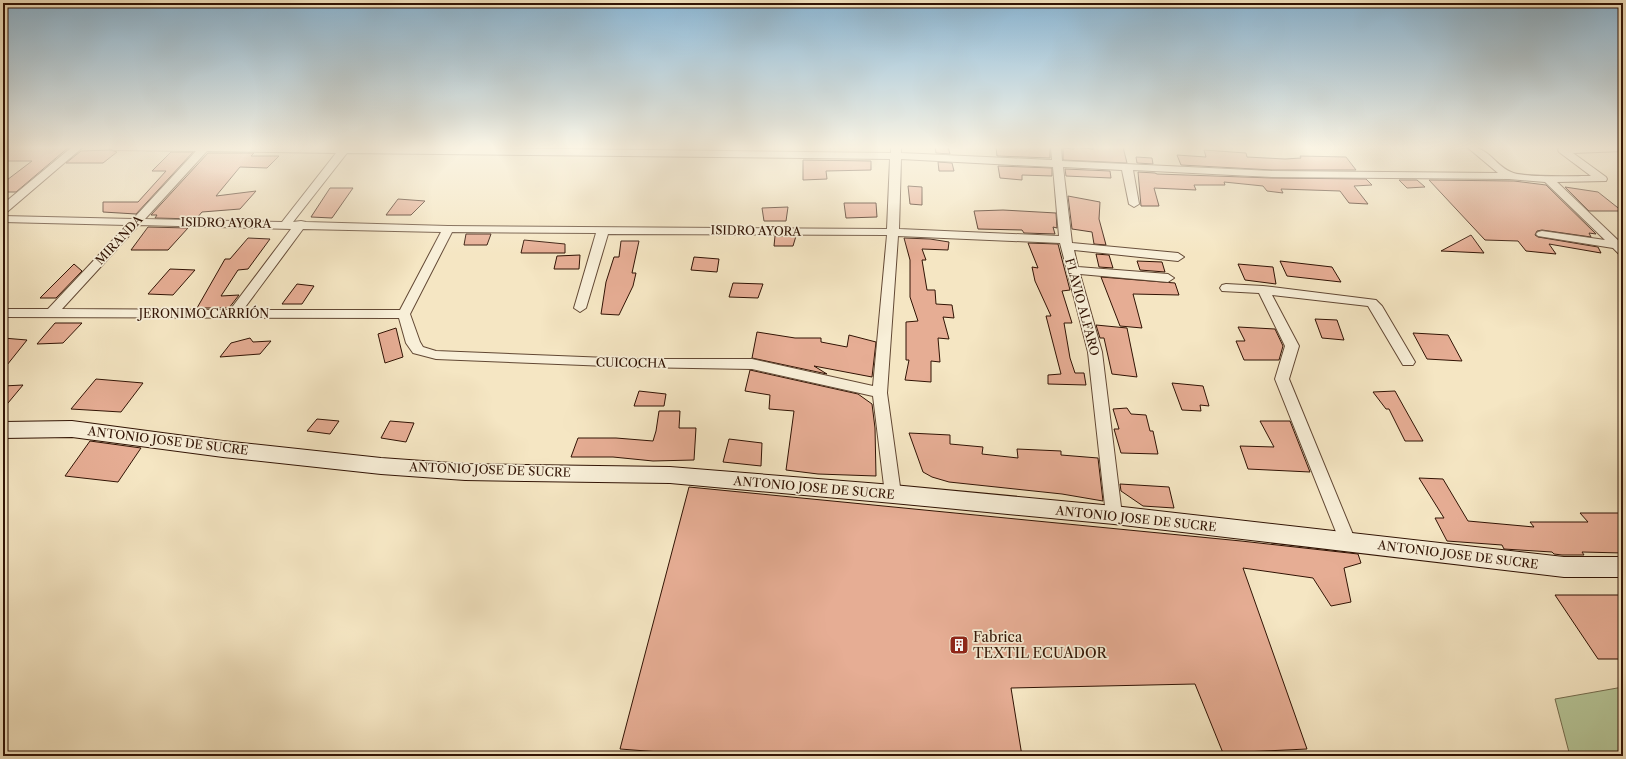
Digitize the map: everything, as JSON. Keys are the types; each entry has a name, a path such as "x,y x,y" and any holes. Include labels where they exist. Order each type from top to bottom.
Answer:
{"street":[{"path":"3,210 36,182"},
{"name":"MIRANDA","path":"51,314 173,182"},
{"path":"286,224 319,182"},
{"path":"893,494 880,394 893,232 895,182"},
{"name":"FLAVIO ALFARO","path":"1060,182 1065,243 1095,352 1114,515"},
{"path":"1130,182 1134,204"},
{"path":"1552,182 1620,248"},
{"name":"ISIDRO AYORA","path":"3,219 301,224 448,229 893,232 1065,243 1178,257"},
{"path":"233,314 301,224"},
{"path":"404,314 448,229"},
{"path":"580,308 603,230"},
{"path":"1542,234 1620,248"},
{"path":"1073,270 1168,278"},
{"path":"1226,288 1263,290 1372,303 1376,306 1408,362"},
{"path":"1263,290 1292,346 1282,379 1348,542"},
{"name":"JERONIMO CARRIÓN","path":"3,313 404,314"},
{"name":"CUICOCHA","path":"404,314 413,343 418,350 436,355 633,363 752,364 851,385 880,394"},
{"name":"ANTONIO JOSE DE SUCRE","path":"3,430 72,429 230,450 450,471 670,475 1114,515 1564,567 1623,567"}],"green space":[{"path":"1623,687 1623,756 1570,756 1555,699"}],"building":[{"path":"27,182 16,192 3,192 3,183"},
{"path":"156,182 165,182 136,214 103,212 103,202 138,202"},
{"path":"181,182 227,182 216,196 256,191 240,209 202,212 196,219 155,218 157,215 151,215"},
{"path":"1139,182 1224,182 1225,185 1194,185 1196,190 1154,188 1159,206 1141,206"},
{"path":"1228,182 1369,182 1372,185 1354,186 1368,204 1349,203 1340,191 1281,189 1283,193 1267,191 1263,186"},
{"path":"1401,182 1420,182 1425,187 1407,188"},
{"path":"1431,182 1525,182 1546,185 1596,234 1589,233 1591,237 1542,230 1537,231 1535,235 1538,237 1598,247 1601,253 1549,244 1556,254 1526,251 1518,241 1485,240"},
{"path":"908,186 922,187 922,205 910,204"},
{"path":"1565,187 1598,192 1622,211 1589,211"},
{"path":"330,188 353,188 332,218 311,217"},
{"path":"1068,196 1100,202 1099,219 1106,245 1094,244 1092,232 1072,229"},
{"path":"398,199 425,201 411,215 386,215"},
{"path":"844,203 876,203 877,217 846,218"},
{"path":"788,207 786,221 764,221 762,208"},
{"path":"1003,210 1056,213 1057,228 1053,227 1055,234 1024,233 1022,230 978,229 974,211"},
{"path":"148,227 188,228 168,250 131,250"},
{"path":"466,234 491,234 487,245 464,245"},
{"path":"1471,235 1484,253 1441,251"},
{"path":"775,236 796,236 793,246 774,246"},
{"path":"248,238 270,239 248,269 238,270 221,296 239,295 229,308 197,308 225,259 230,259"},
{"path":"904,238 930,239 949,242 948,250 922,249 926,260 922,260 927,290 935,290 936,304 952,305 954,318 943,317 949,339 938,338 940,362 931,361 931,382 905,380 909,360 906,360 906,322 918,321 910,297 910,260"},
{"path":"524,240 565,244 565,253 521,253"},
{"path":"621,241 639,241 632,273 636,273 633,286 619,315 601,314 606,282 614,257 619,257"},
{"path":"1028,243 1058,244 1070,290 1062,291 1072,323 1064,323 1070,358 1075,373 1084,373 1086,385 1048,384 1048,375 1061,374 1046,316 1051,316 1035,281 1032,267 1038,268"},
{"path":"1096,254 1109,255 1113,268 1099,267"},
{"path":"580,255 579,269 554,269 557,256"},
{"path":"694,257 719,259 717,272 691,270"},
{"path":"1137,261 1162,262 1165,272 1140,270"},
{"path":"1280,261 1332,267 1341,282 1287,276"},
{"path":"74,264 82,271 56,298 40,298"},
{"path":"1238,264 1273,267 1276,284 1245,280"},
{"path":"170,269 195,270 173,295 148,294"},
{"path":"1101,277 1175,283 1179,295 1133,294 1142,328 1120,326"},
{"path":"733,283 763,284 758,298 729,297"},
{"path":"297,284 314,286 302,304 282,304"},
{"path":"1315,319 1337,320 1344,340 1322,338"},
{"path":"55,323 82,323 63,343 37,344"},
{"path":"1096,325 1127,328 1137,377 1112,374 1104,338 1100,338"},
{"path":"1238,327 1275,329 1283,346 1279,360 1244,360 1236,341 1245,341"},
{"path":"396,328 403,357 385,363 378,334"},
{"path":"757,332 795,338 821,338 821,342 847,347 849,335 876,342 872,377 814,366 827,374 752,358"},
{"path":"1413,333 1448,335 1462,361 1427,359"},
{"path":"3,338 27,340 3,370"},
{"path":"250,338 253,342 271,341 260,354 220,357 231,343"},
{"path":"750,370 858,394 872,404 875,428 876,476 818,474 786,470 794,411 769,409 770,395 745,391"},
{"path":"96,379 143,383 121,412 71,409"},
{"path":"1172,383 1203,386 1209,406 1200,405 1201,411 1182,410"},
{"path":"23,385 3,409 3,386"},
{"path":"639,391 666,394 664,406 634,406"},
{"path":"1395,391 1423,441 1405,441 1389,409 1386,409 1373,392"},
{"path":"1127,408 1131,414 1146,415 1150,431 1153,431 1158,454 1121,453 1114,429 1119,429 1113,409"},
{"path":"659,411 680,411 679,428 696,428 694,460 653,461 613,457 571,457 578,438 616,438 653,441"},
{"path":"317,419 339,421 330,434 307,431"},
{"path":"390,421 414,423 406,442 381,438"},
{"path":"1260,421 1290,421 1310,472 1248,469 1240,446 1274,447"},
{"path":"909,433 950,435 950,444 983,447 982,454 1018,458 1017,449 1061,451 1061,455 1098,458 1103,501 1062,494 949,482 932,477 923,472"},
{"path":"729,439 762,443 761,466 723,462"},
{"path":"90,441 141,448 118,482 65,476"},
{"path":"1419,478 1443,479 1468,521 1534,527 1530,522 1588,522 1580,513 1623,513 1623,553 1582,552 1584,555 1562,555 1554,554 1552,552 1504,549 1502,545 1447,541 1435,518 1444,518"},
{"path":"1120,484 1169,487 1174,508 1143,506 1121,491"},
{"name":"Fabrica TEXTIL ECUADOR","path":"689,487 1241,541 1358,554 1361,563 1344,568 1351,602 1331,606 1313,578 1243,568 1307,749 1223,753 1195,684 1011,688 1022,756 713,756 620,749"},
{"path":"1555,595 1623,595 1623,659 1598,659"}],"place":[{"name":"Fabrica TEXTIL ECUADOR","path":"959,645"}]}
